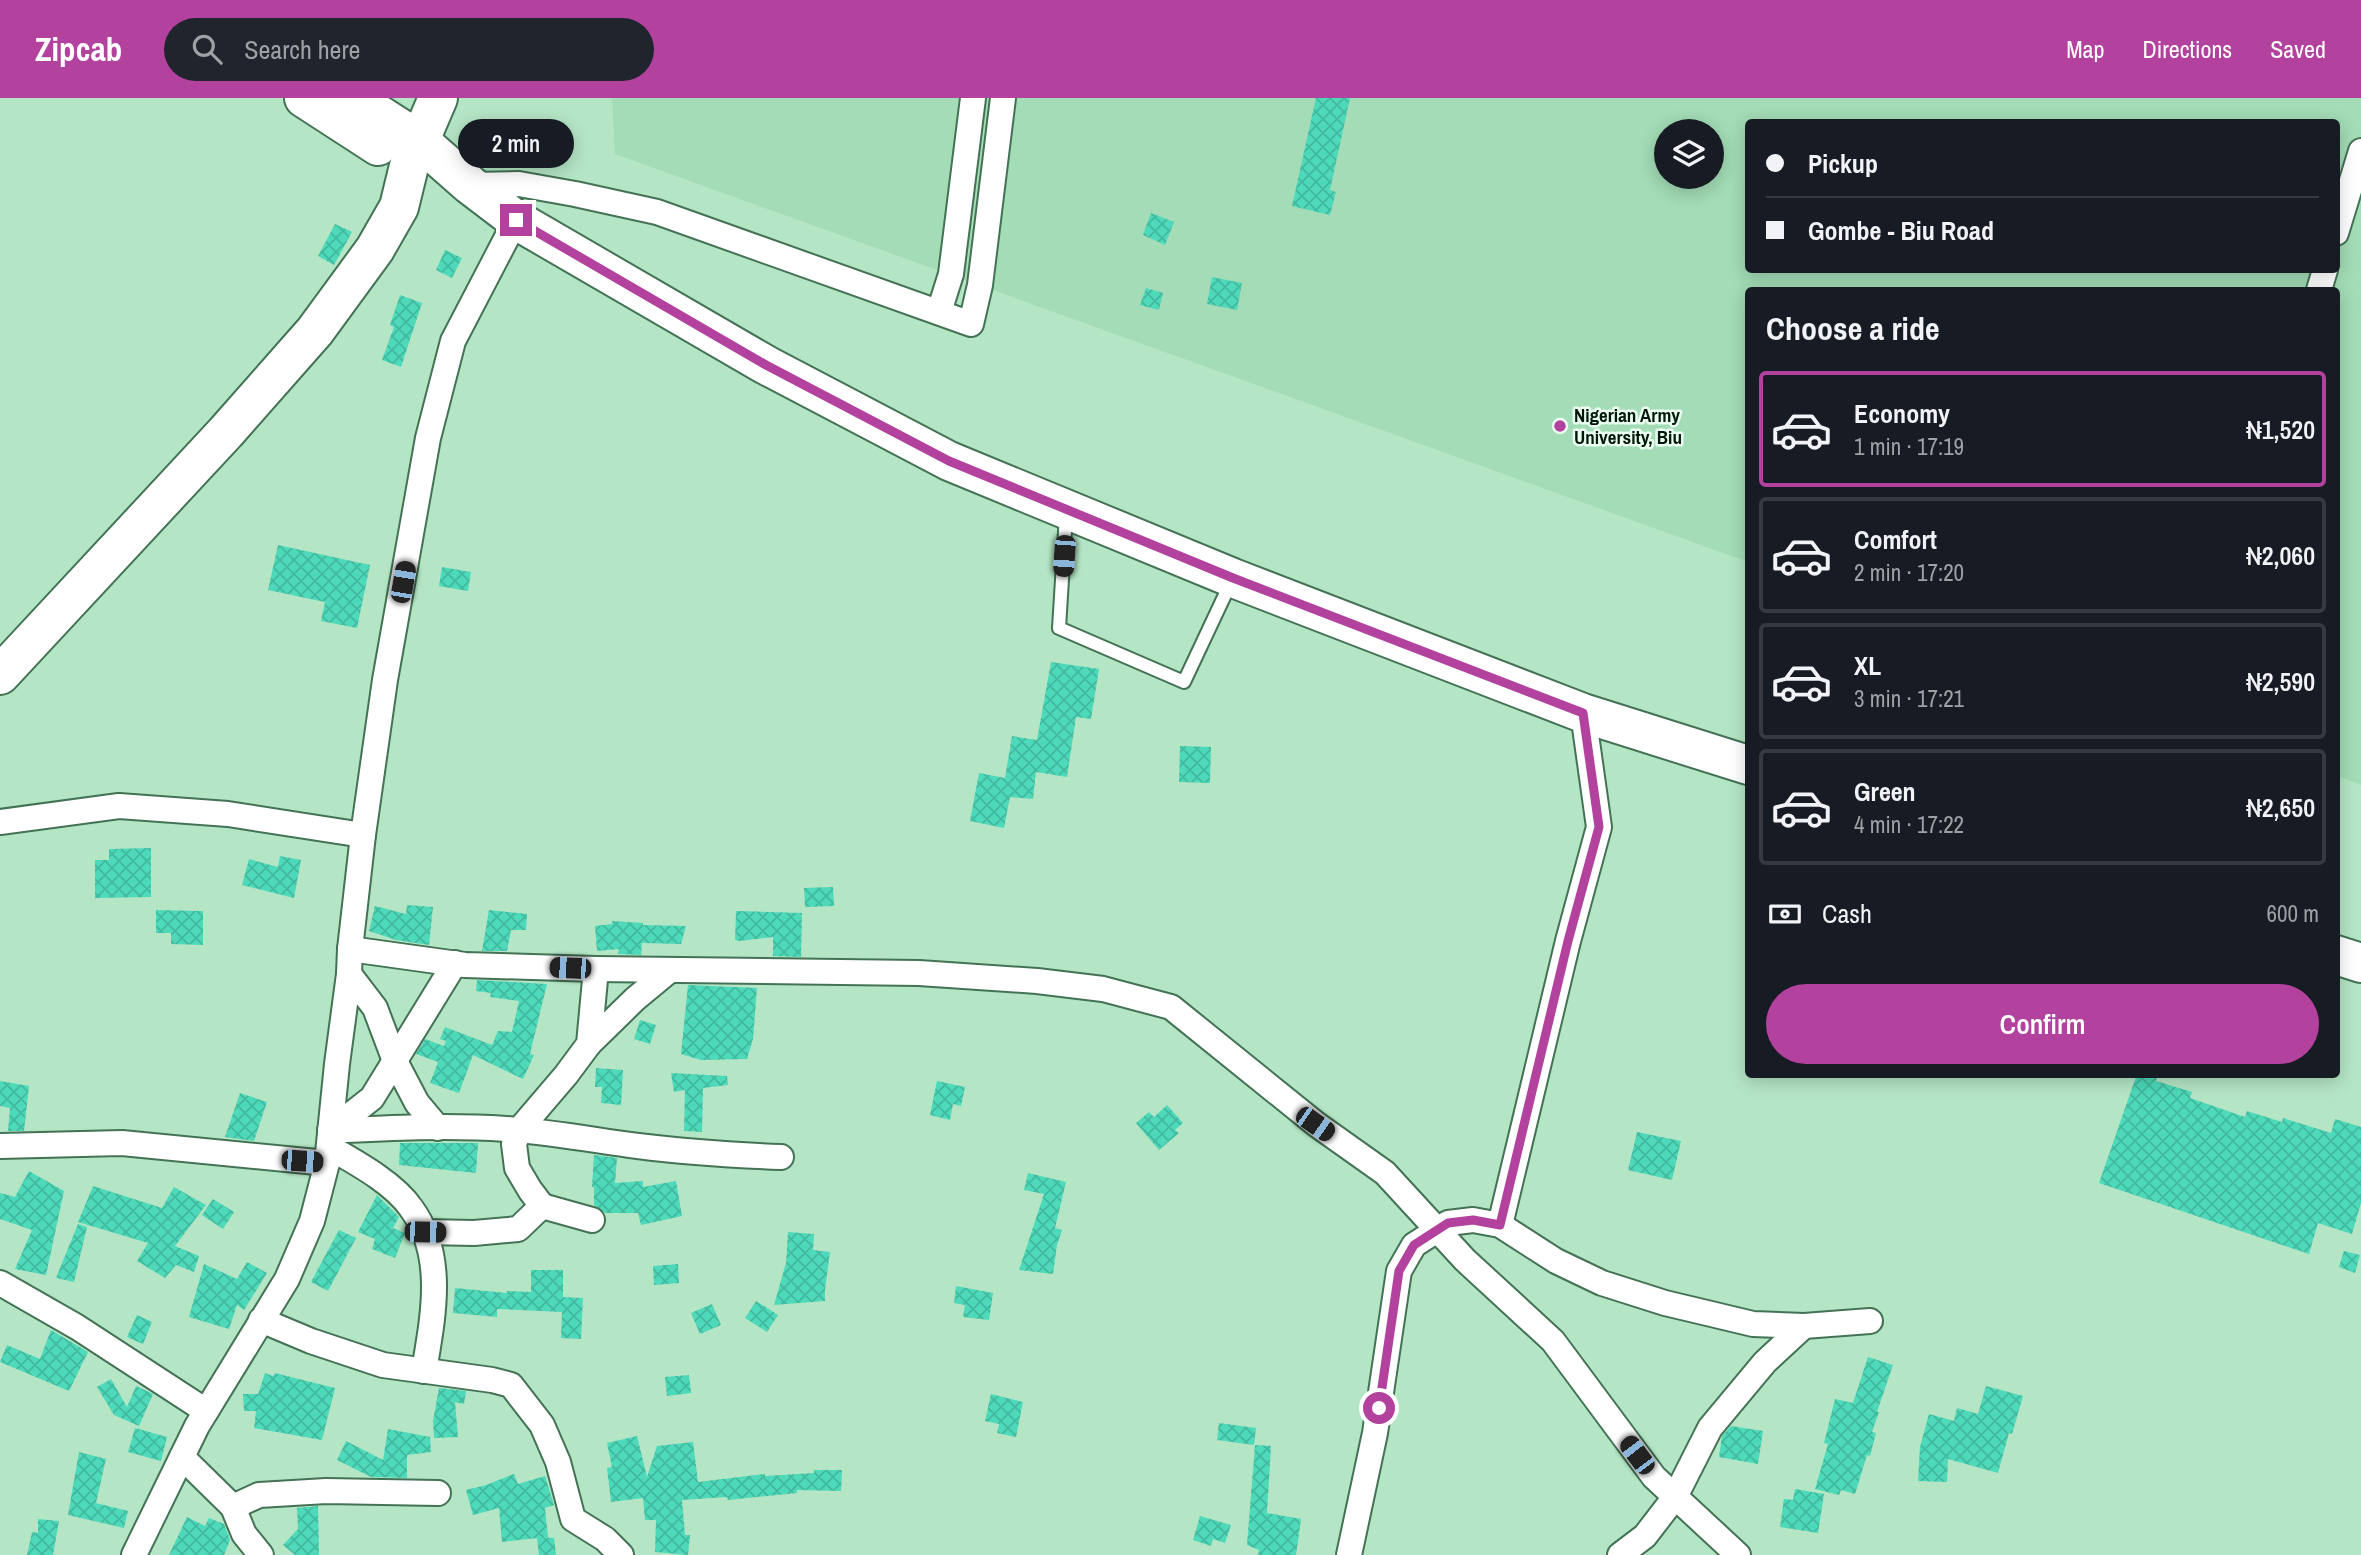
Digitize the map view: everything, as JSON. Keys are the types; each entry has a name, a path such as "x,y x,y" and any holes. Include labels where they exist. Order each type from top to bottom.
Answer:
{"main road":[{"path":"303,98 415,153 470,185 516,220 766,365 949,461 1233,578 1583,713 1745,764"},
{"path":"353,98 415,153"},
{"path":"0,675 226,432 315,331 375,249 400,207 415,153 439,98"},
{"path":"2340,956 2361,963"}],"street":[{"path":"939,312 951,274 973,98"},
{"path":"470,185 519,184 657,212 971,324 980,285 1003,98"},
{"path":"2340,220 2361,151"},
{"path":"134,1555 206,1411 287,1279 312,1221 329,1147 363,835 385,680 428,438 453,341 516,220"},
{"path":"1500,1225 1568,941 1599,827 1583,713"},
{"path":"0,822 119,806 228,814 363,835"},
{"path":"350,949 455,963 596,969 919,973 1037,981 1103,989 1171,1007 1315,1124 1385,1173 1465,1260 1553,1341 1654,1477 1738,1555"},
{"path":"329,1147 372,1098 455,963"},
{"path":"589,1044 596,969"},
{"path":"592,1220 542,1206 517,1168 514,1144 519,1130 589,1044 635,999 670,970"},
{"path":"349,974 374,1008 394,1061 417,1103 438,1128"},
{"path":"0,1146 122,1143 329,1147 438,1128 519,1130 709,1154 781,1157"},
{"path":"329,1147 371,1170 411,1206 425,1232 431,1248 435,1308 424,1371"},
{"path":"425,1232 474,1233 518,1229 542,1206"},
{"path":"1349,1555 1376,1433 1399,1271 1414,1245 1448,1223 1473,1220 1500,1225 1556,1261 1602,1283 1665,1303 1753,1324 1804,1326 1870,1321"},
{"path":"0,1283 76,1327 206,1411"},
{"path":"261,1320 311,1341 383,1365 492,1380 510,1385 542,1424 558,1462 573,1519 605,1539 621,1555"},
{"path":"1620,1555 1644,1536 1675,1497 1710,1427 1765,1362 1804,1326"},
{"path":"182,1457 233,1507 244,1534 261,1555"},
{"path":"233,1507 259,1495 326,1492 438,1493"}],"lane":[{"path":"1067,508 1059,628 1184,682 1233,578"}],"shaded area":[{"name":"Nigerian Army University, Biu","path":"612,98 2361,98 2361,785 2340,777 2340,287 1745,287 1745,561 615,154"}],"building":[{"path":"1316,98 1350,98 1330,190 1336,192 1330,215 1292,206"},
{"path":"1151,213 1174,222 1165,245 1143,235"},
{"path":"335,224 352,232 334,265 318,256"},
{"path":"445,250 462,258 452,278 436,270"},
{"path":"1212,277 1242,283 1237,310 1207,304"},
{"path":"1146,288 1163,293 1159,310 1140,305"},
{"path":"400,295 422,303 401,367 382,360 394,327 390,325"},
{"path":"278,545 370,565 357,628 321,621 325,602 268,590"},
{"path":"442,567 471,572 468,591 439,586"},
{"path":"1051,662 1099,669 1091,719 1076,717 1067,777 1036,772 1033,799 1010,797 1004,828 970,821 979,773 1005,778 1012,736 1037,740"},
{"path":"1180,746 1211,747 1210,783 1179,782"},
{"path":"151,848 151,897 95,898 95,860 109,860 109,849"},
{"path":"280,856 301,860 294,898 242,885 249,859 278,867"},
{"path":"833,887 834,906 805,907 804,888"},
{"path":"407,905 433,907 429,945 396,940 369,931 375,906 406,914"},
{"path":"156,910 203,911 203,945 171,944 171,933 156,933"},
{"path":"489,910 527,914 526,930 511,930 507,951 482,951"},
{"path":"736,911 802,913 801,957 773,956 773,937 735,940"},
{"path":"612,921 686,926 681,944 642,943 641,955 618,954 619,949 597,951 595,926 612,924"},
{"path":"477,980 547,984 530,1054 534,1055 523,1079 473,1055 459,1093 430,1083 438,1062 416,1054 425,1039 444,1046 446,1041 440,1039 445,1027 492,1045 498,1031 512,1032 519,1001 490,997 491,993 476,991"},
{"path":"688,985 757,988 753,1039 747,1059 701,1060 681,1054"},
{"path":"640,1020 656,1025 650,1044 634,1039"},
{"path":"596,1068 623,1070 621,1105 601,1103 602,1087 595,1087"},
{"path":"671,1073 727,1076 728,1085 703,1088 702,1132 684,1131 685,1090 674,1092"},
{"path":"2136,1078 2157,1078 2156,1081 2192,1092 2190,1098 2245,1117 2247,1111 2282,1122 2283,1118 2331,1133 2335,1119 2361,1127 2361,1203 2352,1234 2318,1223 2309,1254 2099,1183"},
{"path":"0,1081 29,1086 24,1131 8,1131 10,1108 0,1106"},
{"path":"937,1081 965,1087 961,1106 953,1104 950,1120 930,1115"},
{"path":"240,1093 267,1102 254,1141 225,1137"},
{"path":"1167,1105 1183,1123 1175,1130 1179,1133 1159,1150 1136,1123 1149,1112 1154,1117"},
{"path":"1637,1132 1681,1141 1672,1180 1628,1170"},
{"path":"400,1143 478,1143 476,1173 399,1165"},
{"path":"594,1155 617,1158 615,1183 643,1181 643,1187 676,1181 682,1216 641,1225 638,1213 605,1213 594,1205"},
{"path":"29,1171 64,1191 46,1275 15,1269 32,1230 0,1219 0,1193 15,1197"},
{"path":"1028,1173 1066,1182 1055,1228 1062,1230 1053,1274 1019,1270 1044,1194 1024,1190"},
{"path":"93,1186 162,1208 174,1187 206,1205 175,1246 199,1256 194,1272 176,1265 165,1278 137,1261 148,1243 78,1222"},
{"path":"377,1195 399,1217 393,1228 405,1233 395,1258 372,1249 375,1239 358,1232"},
{"path":"213,1199 234,1212 223,1229 202,1215"},
{"path":"78,1224 87,1227 74,1282 56,1278"},
{"path":"339,1230 356,1238 328,1291 311,1282"},
{"path":"788,1232 814,1234 813,1250 830,1252 825,1301 774,1305 786,1263"},
{"path":"2344,1251 2360,1255 2355,1273 2339,1267"},
{"path":"247,1262 267,1273 244,1310 237,1305 229,1329 189,1317 204,1264 237,1279"},
{"path":"678,1264 679,1283 654,1285 653,1266"},
{"path":"531,1270 563,1270 563,1297 583,1298 581,1339 561,1338 562,1312 497,1309 497,1317 453,1313 455,1288 507,1293 531,1292"},
{"path":"956,1286 993,1293 989,1320 963,1317 965,1305 954,1303"},
{"path":"756,1301 778,1315 767,1332 745,1318"},
{"path":"712,1304 721,1325 700,1334 691,1313"},
{"path":"137,1315 152,1322 143,1344 127,1337"},
{"path":"51,1330 88,1352 69,1391 0,1362 7,1345 40,1359"},
{"path":"1868,1357 1893,1365 1877,1412 1872,1432 1876,1433 1870,1456 1867,1455 1855,1494 1841,1490 1839,1495 1815,1489 1828,1444 1824,1443 1835,1399 1853,1403"},
{"path":"265,1373 335,1388 322,1440 254,1428 256,1411 244,1411 243,1394 258,1394"},
{"path":"689,1375 691,1393 667,1396 665,1377"},
{"path":"111,1379 127,1407 136,1386 153,1394 139,1426 114,1415 97,1387"},
{"path":"1986,1386 2023,1396 1998,1473 1948,1459 1947,1482 1918,1481 1920,1447 1929,1414 1954,1421 1957,1408 1978,1414"},
{"path":"439,1388 466,1391 464,1404 455,1402 458,1437 434,1438 433,1421"},
{"path":"991,1394 1023,1402 1016,1437 997,1433 999,1424 985,1421"},
{"path":"1219,1423 1256,1428 1254,1445 1217,1440"},
{"path":"1731,1426 1763,1431 1758,1464 1719,1457 1722,1436"},
{"path":"135,1428 167,1437 161,1461 128,1452"},
{"path":"388,1429 430,1437 431,1452 407,1455 407,1478 371,1477 337,1460 346,1441 383,1460"},
{"path":"637,1436 647,1477 657,1446 693,1442 698,1482 765,1474 842,1470 841,1491 797,1490 797,1493 728,1500 727,1497 682,1500 685,1535 690,1535 688,1555 655,1552 656,1520 645,1520 643,1498 611,1502 607,1468 612,1467 607,1443"},
{"path":"1255,1445 1271,1446 1267,1513 1301,1519 1296,1555 1258,1555 1259,1550 1247,1545"},
{"path":"79,1452 106,1459 96,1503 128,1511 124,1528 68,1515"},
{"path":"514,1474 518,1484 545,1476 554,1505 545,1508 548,1537 542,1537 554,1538 556,1555 539,1555 537,1538 502,1542 499,1508 473,1515 466,1490"},
{"path":"1795,1489 1824,1494 1818,1533 1780,1527 1784,1499 1793,1500"},
{"path":"318,1506 319,1555 295,1555 283,1545 298,1529 297,1508"},
{"path":"1200,1516 1231,1525 1225,1543 1213,1539 1211,1546 1193,1540"},
{"path":"187,1517 205,1526 209,1518 224,1524 230,1540 224,1555 169,1555"},
{"path":"38,1519 59,1521 53,1555 27,1555 32,1532 38,1533"}],"place":[{"name":"Nigerian Army University, Biu","path":"1560,426"}],"route":[{"path":"516,220 766,365 949,461 1233,578 1583,713 1599,827 1568,941 1500,1225 1473,1220 1448,1223 1414,1245 1399,1271 1379,1408"}]}
